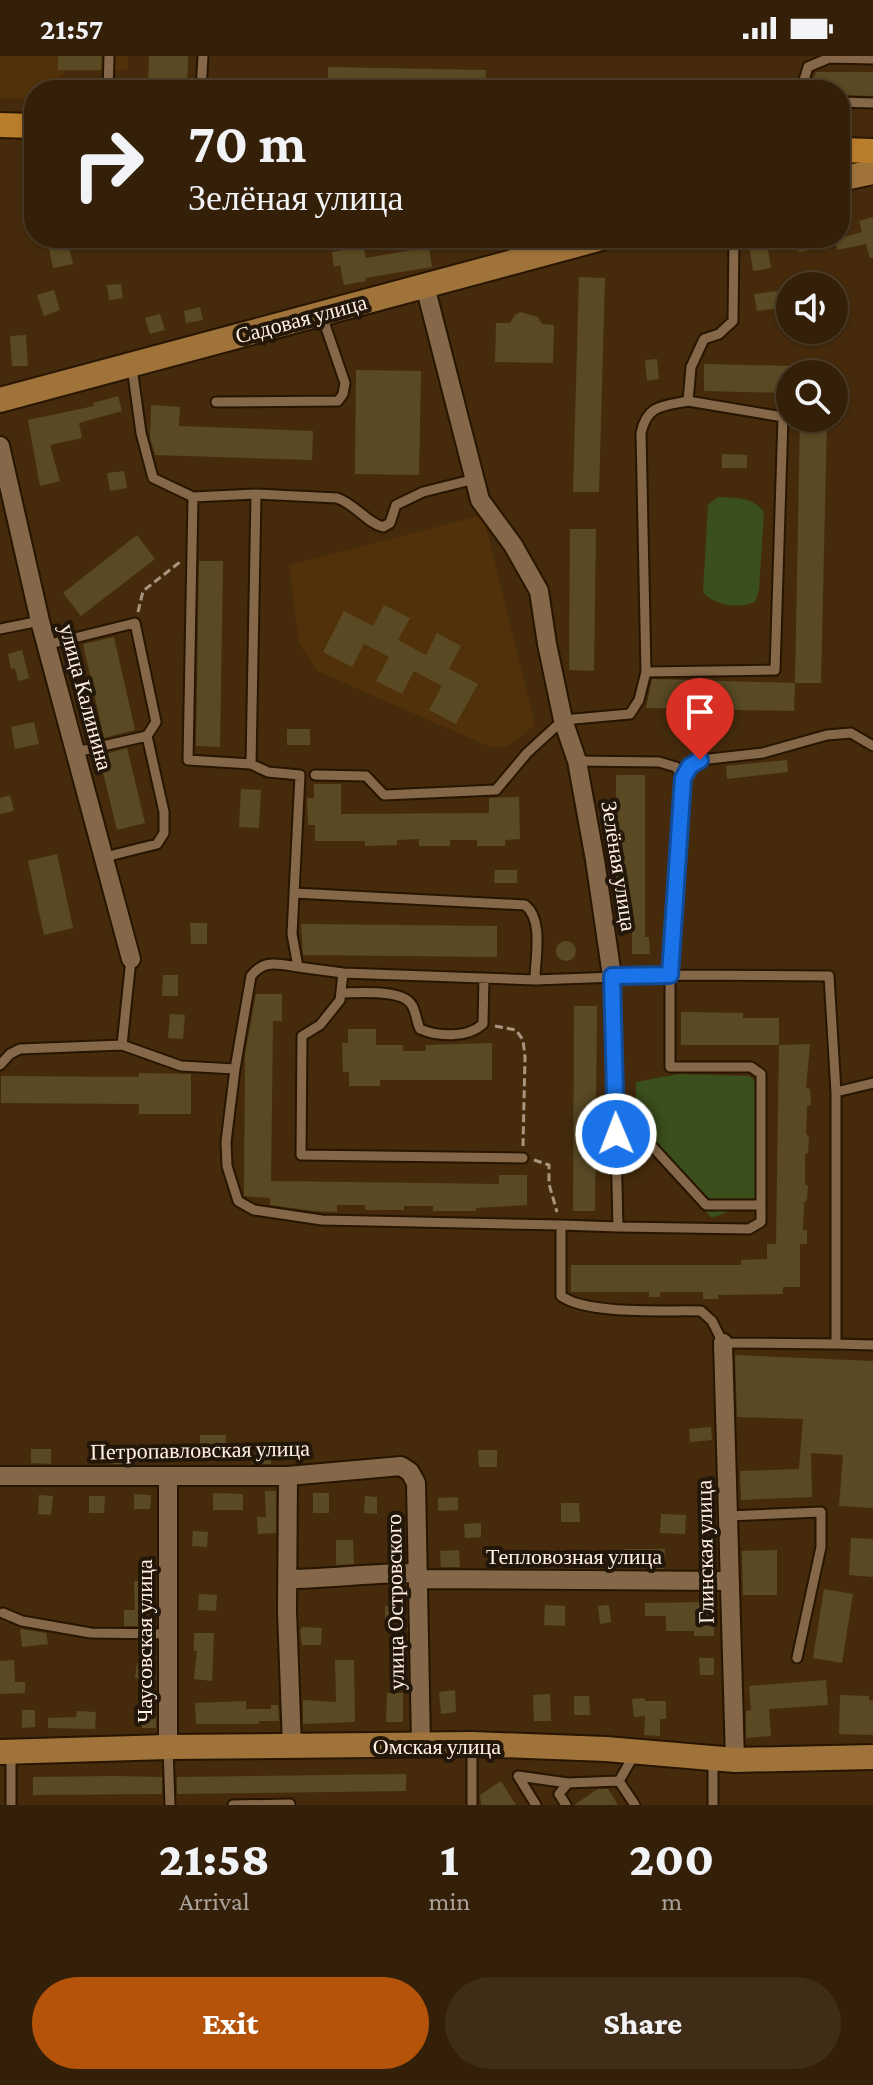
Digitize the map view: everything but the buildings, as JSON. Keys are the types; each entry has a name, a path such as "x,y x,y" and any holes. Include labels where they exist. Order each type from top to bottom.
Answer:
{"main road":[{"path":"0,125 24,126"},
{"path":"850,150 873,151"},
{"path":"850,177 873,172"},
{"name":"Садовая улица","path":"0,400 565,248"},
{"name":"Омская улица","path":"5,1752 472,1744 724,1759 873,1757"}],"street":[{"name":"Зелёная улица","path":"425,286 480,500 513,545 539,591 563,720 577,761 612,976"},
{"name":"улица Калинина","path":"0,446 46,645 131,959"},
{"name":"Глинская улица","path":"723,1343 729,1581 724,1759"},
{"name":"Петропавловская улица","path":"0,1476 288,1476 401,1466"},
{"name":"улица Островского","path":"401,1466 410,1472 416,1483 421,1744"},
{"name":"Чаусовская улица","path":"168,1476 168,1747"},
{"path":"288,1476 292,1746"},
{"name":"Тепловозная улица","path":"288,1579 325,1579 377,1572 418,1576 729,1581"}],"lane":[{"path":"108,80 109,56"},
{"path":"202,80 203,56"},
{"path":"804,80 808,67 829,57 873,59"},
{"path":"850,102 873,103"},
{"path":"688,401 691,367 704,339 719,334 733,321 734,248"},
{"path":"216,402 338,401 345,383 321,313"},
{"path":"132,364 141,433 153,478 193,497 256,494 337,498 348,502 376,525 383,527 390,523 396,505 423,492 475,479"},
{"path":"193,497 188,760 251,764 268,772 300,775 366,776 384,795 496,790 527,753 563,720 630,714 639,700 646,672 641,433 645,417 657,407 688,401 783,417 775,670 646,672"},
{"path":"251,764 256,494"},
{"path":"0,629 40,621"},
{"path":"46,645 135,623 156,722 147,736 76,752"},
{"path":"836,1344 836,1092 829,976 670,975 535,980 343,973 270,963 258,967 251,976 226,1142 227,1166 238,1201 254,1210 322,1220 749,1229 761,1222 761,1074 751,1067 670,1067 670,975 683,778 690,766 700,760 763,753 827,735 851,733 873,746"},
{"path":"105,857 157,844 164,833 164,812 147,736"},
{"path":"577,761 659,762 676,767 683,778"},
{"path":"298,967 292,934 300,775"},
{"path":"294,893 525,905 532,910 536,924 535,980"},
{"path":"122,1045 131,959"},
{"path":"343,973 340,1000 320,1025 302,1036 301,1155 523,1158"},
{"path":"612,976 618,1227"},
{"path":"341,993 402,997 411,1003 420,1029 432,1034 476,1031 483,1024 484,978"},
{"path":"0,1065 20,1049 122,1045 181,1066 235,1069"},
{"path":"836,1092 873,1083"},
{"path":"615,1106 706,1205 761,1205"},
{"path":"561,1225 561,1296 570,1302 588,1307 701,1311 712,1321 723,1343 873,1345"},
{"path":"727,1516 821,1512 821,1547 797,1658"},
{"path":"3,1613 22,1621 49,1623 91,1633 168,1634"},
{"path":"472,1744 472,1805"},
{"name":"Чаусовская улица","path":"168,1747 170,1805"},
{"path":"5,1752 11,1805"},
{"path":"619,1781 636,1752"},
{"path":"713,1805 724,1759"},
{"path":"536,1805 518,1776 568,1783 619,1781"},
{"path":"619,1781 635,1805"},
{"path":"566,1805 559,1794 568,1783"},
{"path":"233,1805 290,1804"}],"path":[{"path":"135,623 143,591 192,552"},
{"path":"483,1024 516,1030 523,1040 523,1158 549,1165 549,1184 561,1225"}],"shaded area":[{"path":"0,56 128,56 128,70 66,71 57,80 24,80 24,99 0,98"},
{"path":"483,515 535,725 508,746 490,747 317,671 299,643 289,565"}],"green space":[{"path":"718,497 749,500 764,512 759,590 755,602 749,604 734,606 720,603 703,592 708,505"},
{"path":"679,1074 749,1076 754,1080 758,1095 759,1200 712,1218 636,1139 636,1082"}],"route":[{"path":"616,1134 612,976 670,975 683,778 690,766 700,760"}]}
